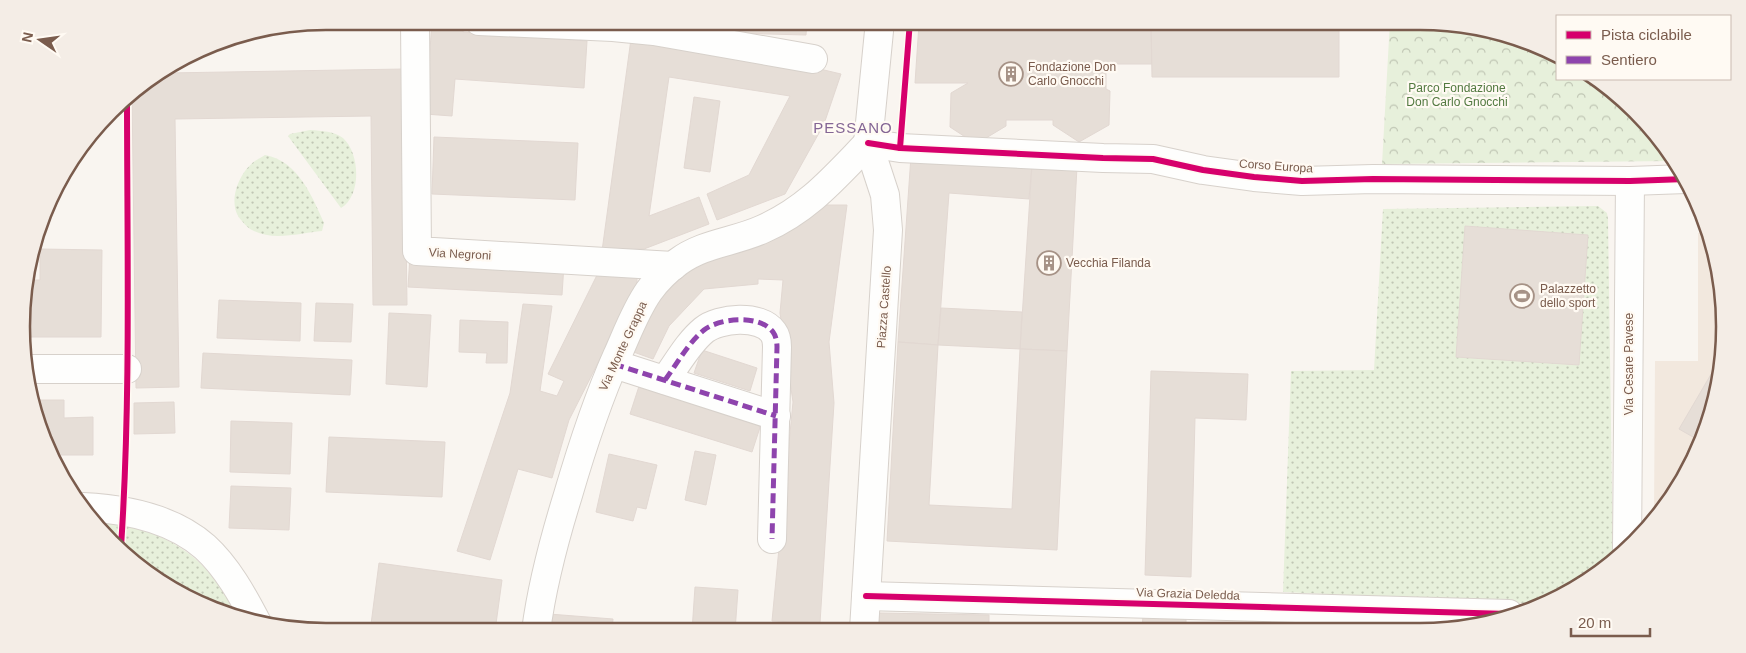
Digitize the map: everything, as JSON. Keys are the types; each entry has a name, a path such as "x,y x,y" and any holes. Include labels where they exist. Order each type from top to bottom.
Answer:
{"street":[{"name":"Via Negroni","path":"415,30 417,251 673,266"},
{"path":"640,30 813,59"},
{"name":"Piazza Castello","path":"864,623 888,230 885,195 868,144 879,30"},
{"name":"Via Monte Grappa","path":"537,623 546,570 588,427 641,304 654,284 673,266 698,250 754,233 788,216 818,194 868,144"},
{"name":"Corso Europa","path":"868,144 900,148 1152,159 1203,170 1245,176 1302,180 1677,179"},
{"name":"Via Cesare Pavese","path":"1627,538 1630,180"},
{"path":"665,380 695,339 710,326 730,320 750,321 764,324 774,333 777,340 772,539"},
{"path":"614,364 776,416"},
{"path":"34,369 127,369"},
{"path":"92,508 127,511 162,522 193,538 227,572 252,613"},
{"name":"Via Grazia Deledda","path":"866,596 1493,614"}],"shaded area":[{"path":"1698,233 1701,233 1710,269 1715,307 1715,346 1710,384 1700,422 1685,458 1654,508 1655,361 1698,361"}],"green space":[{"name":"Parco Fondazione Don Carlo Gnocchi","path":"1389,30 1439,31 1477,36 1515,46 1551,61 1556,64 1556,80 1584,80 1600,91 1629,117 1655,146 1665,161 1382,164"},
{"path":"310,130 336,134 349,145 353,154 356,174 353,194 341,208 288,136"},
{"path":"265,155 286,164 302,181 309,191 324,223 322,231 288,236 270,236 252,230 242,221 235,207 236,190 239,181 249,166"},
{"path":"1598,206 1607,213 1613,551 1600,562 1568,583 1525,603 1283,592 1291,371 1374,370 1383,209"},
{"path":"104,522 144,531 163,538 181,548 198,561 226,595 234,608 195,592 162,573 131,549"}],"building":[{"path":"431,30 463,30 463,32 587,41 584,88 455,79 452,116 425,114"},
{"path":"728,30 806,30 806,35 728,33"},
{"name":"Fondazione Don Carlo Gnocchi","path":"919,30 1151,30 1152,64 1106,64 1106,89 1110,91 1109,125 1079,142 1053,125 1053,120 1006,120 1006,126 976,144 950,127 951,93 968,83 915,83"},
{"path":"1151,30 1339,30 1339,77 1152,77"},
{"path":"631,39 735,49 841,74 824,124 785,194 717,220 707,194 749,175 790,96 669,77 649,216 699,197 709,224 644,249 602,251"},
{"path":"404,69 407,305 373,305 371,116 175,119 179,387 136,388 132,103 146,91 173,73"},
{"path":"694,97 720,101 710,172 684,168"},
{"path":"434,137 578,143 575,200 432,194"},
{"path":"911,156 1032,165 1029,199 949,193 938,345 898,342"},
{"name":"Vecchia Filanda","path":"1032,165 1077,167 1067,351 1020,349"},
{"path":"814,205 847,205 829,342 834,403 820,623 772,621 793,402 780,313 783,280 758,279 758,284 704,289 669,326 653,359 628,350 670,274"},
{"name":"Palazzetto dello sport","path":"1465,226 1588,235 1579,365 1456,357"},
{"path":"40,249 102,250 101,337 31,337 31,307 34,280 40,280"},
{"path":"410,256 564,264 562,295 408,287"},
{"path":"601,267 637,272 637,286 569,420 552,478 518,469 490,560 457,551 510,393 523,304 552,306 540,391 557,396 564,381 548,374"},
{"path":"219,300 301,303 300,341 217,338"},
{"path":"316,303 353,304 351,342 314,341"},
{"path":"941,308 1022,312 1020,349 938,345"},
{"path":"389,313 431,315 427,387 386,384"},
{"path":"460,320 508,322 507,363 486,363 487,353 459,352"},
{"path":"898,342 938,345 929,505 1012,509 1020,349 1067,351 1057,550 887,541"},
{"path":"702,350 757,368 750,391 694,373"},
{"path":"203,353 352,360 350,395 201,388"},
{"path":"1151,371 1248,374 1246,420 1195,418 1191,577 1145,575"},
{"path":"1712,373 1706,403 1694,438 1679,429"},
{"path":"642,377 764,415 752,452 630,414"},
{"path":"39,400 64,400 64,418 93,417 93,455 60,455"},
{"path":"174,402 175,433 134,434 134,403"},
{"path":"231,421 292,423 290,474 230,472"},
{"path":"329,437 445,442 442,497 326,492"},
{"path":"695,451 716,455 706,505 685,500"},
{"path":"609,454 657,465 646,509 637,507 633,521 596,512"},
{"path":"231,486 291,488 289,530 229,528"},
{"path":"379,563 502,580 496,623 371,623"},
{"path":"695,587 738,590 736,623 693,623"},
{"path":"879,613 989,615 989,623 879,623"},
{"path":"549,614 613,619 613,623 548,623"},
{"path":"1143,615 1186,617 1186,623 1142,623"}],"marked path":[{"path":"665,380 693,341 711,326 729,321 749,320 759,322 773,332 777,347 772,539"},
{"path":"614,364 776,416"}],"cycle path":[{"path":"900,148 909,30"},
{"path":"121,540 127,378 127,108"},
{"path":"868,143 900,148 1153,159 1203,170 1302,181 1373,179 1630,181 1677,179"},
{"path":"866,596 1493,614"}],"place":[{"name":"Fondazione Don Carlo Gnocchi","path":"1011,74"},
{"name":"Vecchia Filanda","path":"1049,263"},
{"name":"Palazzetto dello sport","path":"1522,296"}],"district":[{"name":"PESSANO","path":"853,127"}]}
